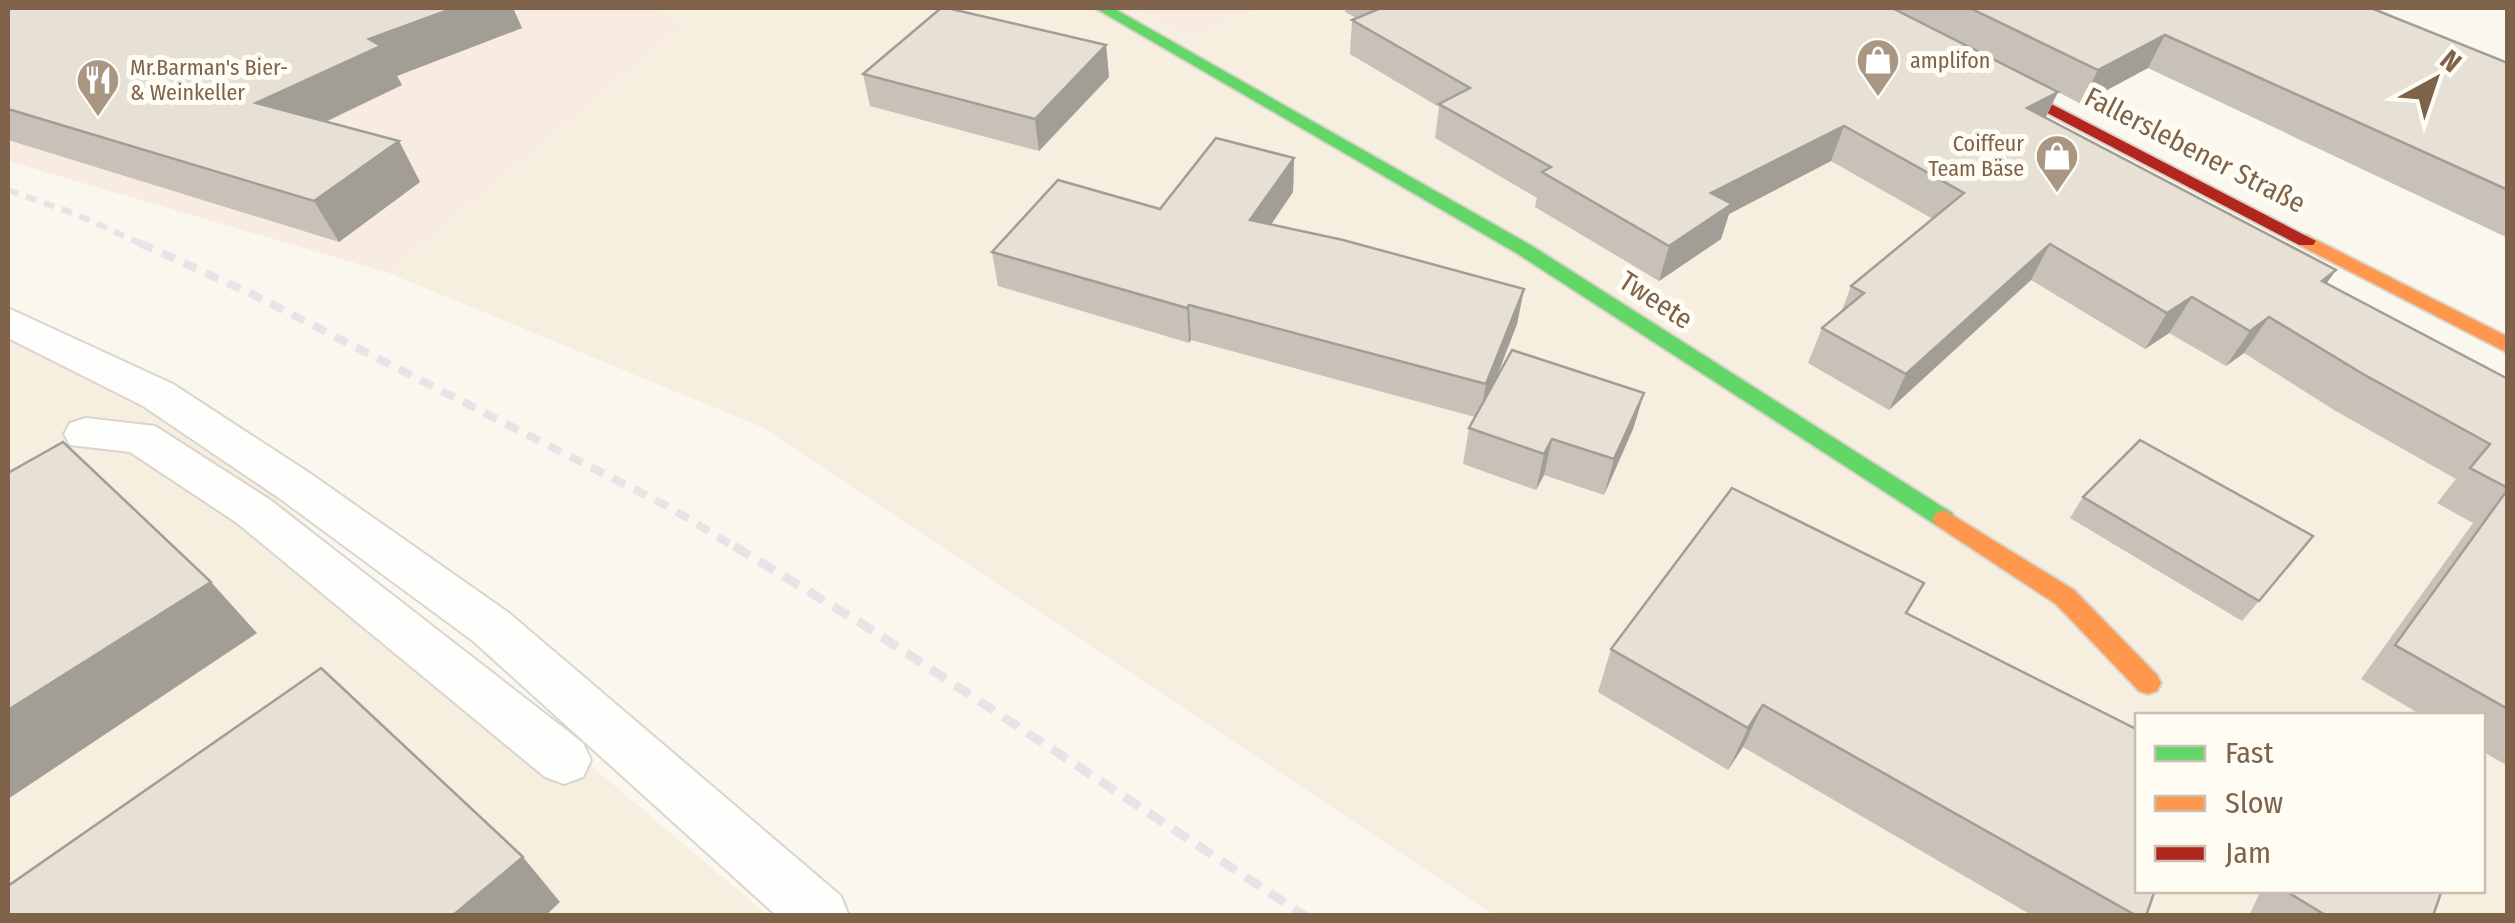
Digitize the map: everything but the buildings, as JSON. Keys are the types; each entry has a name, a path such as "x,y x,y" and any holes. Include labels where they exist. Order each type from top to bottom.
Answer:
{"street":[{"name":"Tweete","path":"1103,8 1525,250 2065,597 2148,683"},
{"name":"Fallerslebener Straße","path":"1855,8 2508,346"}],"lane":[{"path":"8,321 158,395 294,486 491,627 820,916"},
{"path":"158,395 70,442 140,436 252,511 564,760"}],"shaded area":[{"path":"94,8 656,8 687,25 389,273 8,161 8,35"},
{"path":"656,8 1130,8 1190,38 1263,8 1770,8 2507,410 2507,915 1494,915 764,428 389,273 687,26"},
{"path":"1130,8 1262,8 1190,38"},
{"path":"8,341 169,408 767,915 8,915"}],"railway":[{"path":"8,190 78,215 146,246"},
{"path":"140,243 252,294 667,506 738,549"},
{"path":"734,546 864,625 1305,916"}],"traffic: fast":[{"path":"1103,8 1525,250 1944,519"}],"traffic: slow":[{"path":"2306,241 2508,346"},
{"path":"1944,519 2065,597 2148,683"}],"traffic: jam":[{"path":"1855,8 2306,241"}],"place":[{"name":"amplifon","path":"1878,98"},
{"name":"Mr.Barman's Bier- & Weinkeller","path":"98,118"},
{"name":"Coiffeur Team Bäse","path":"2057,194"}]}
